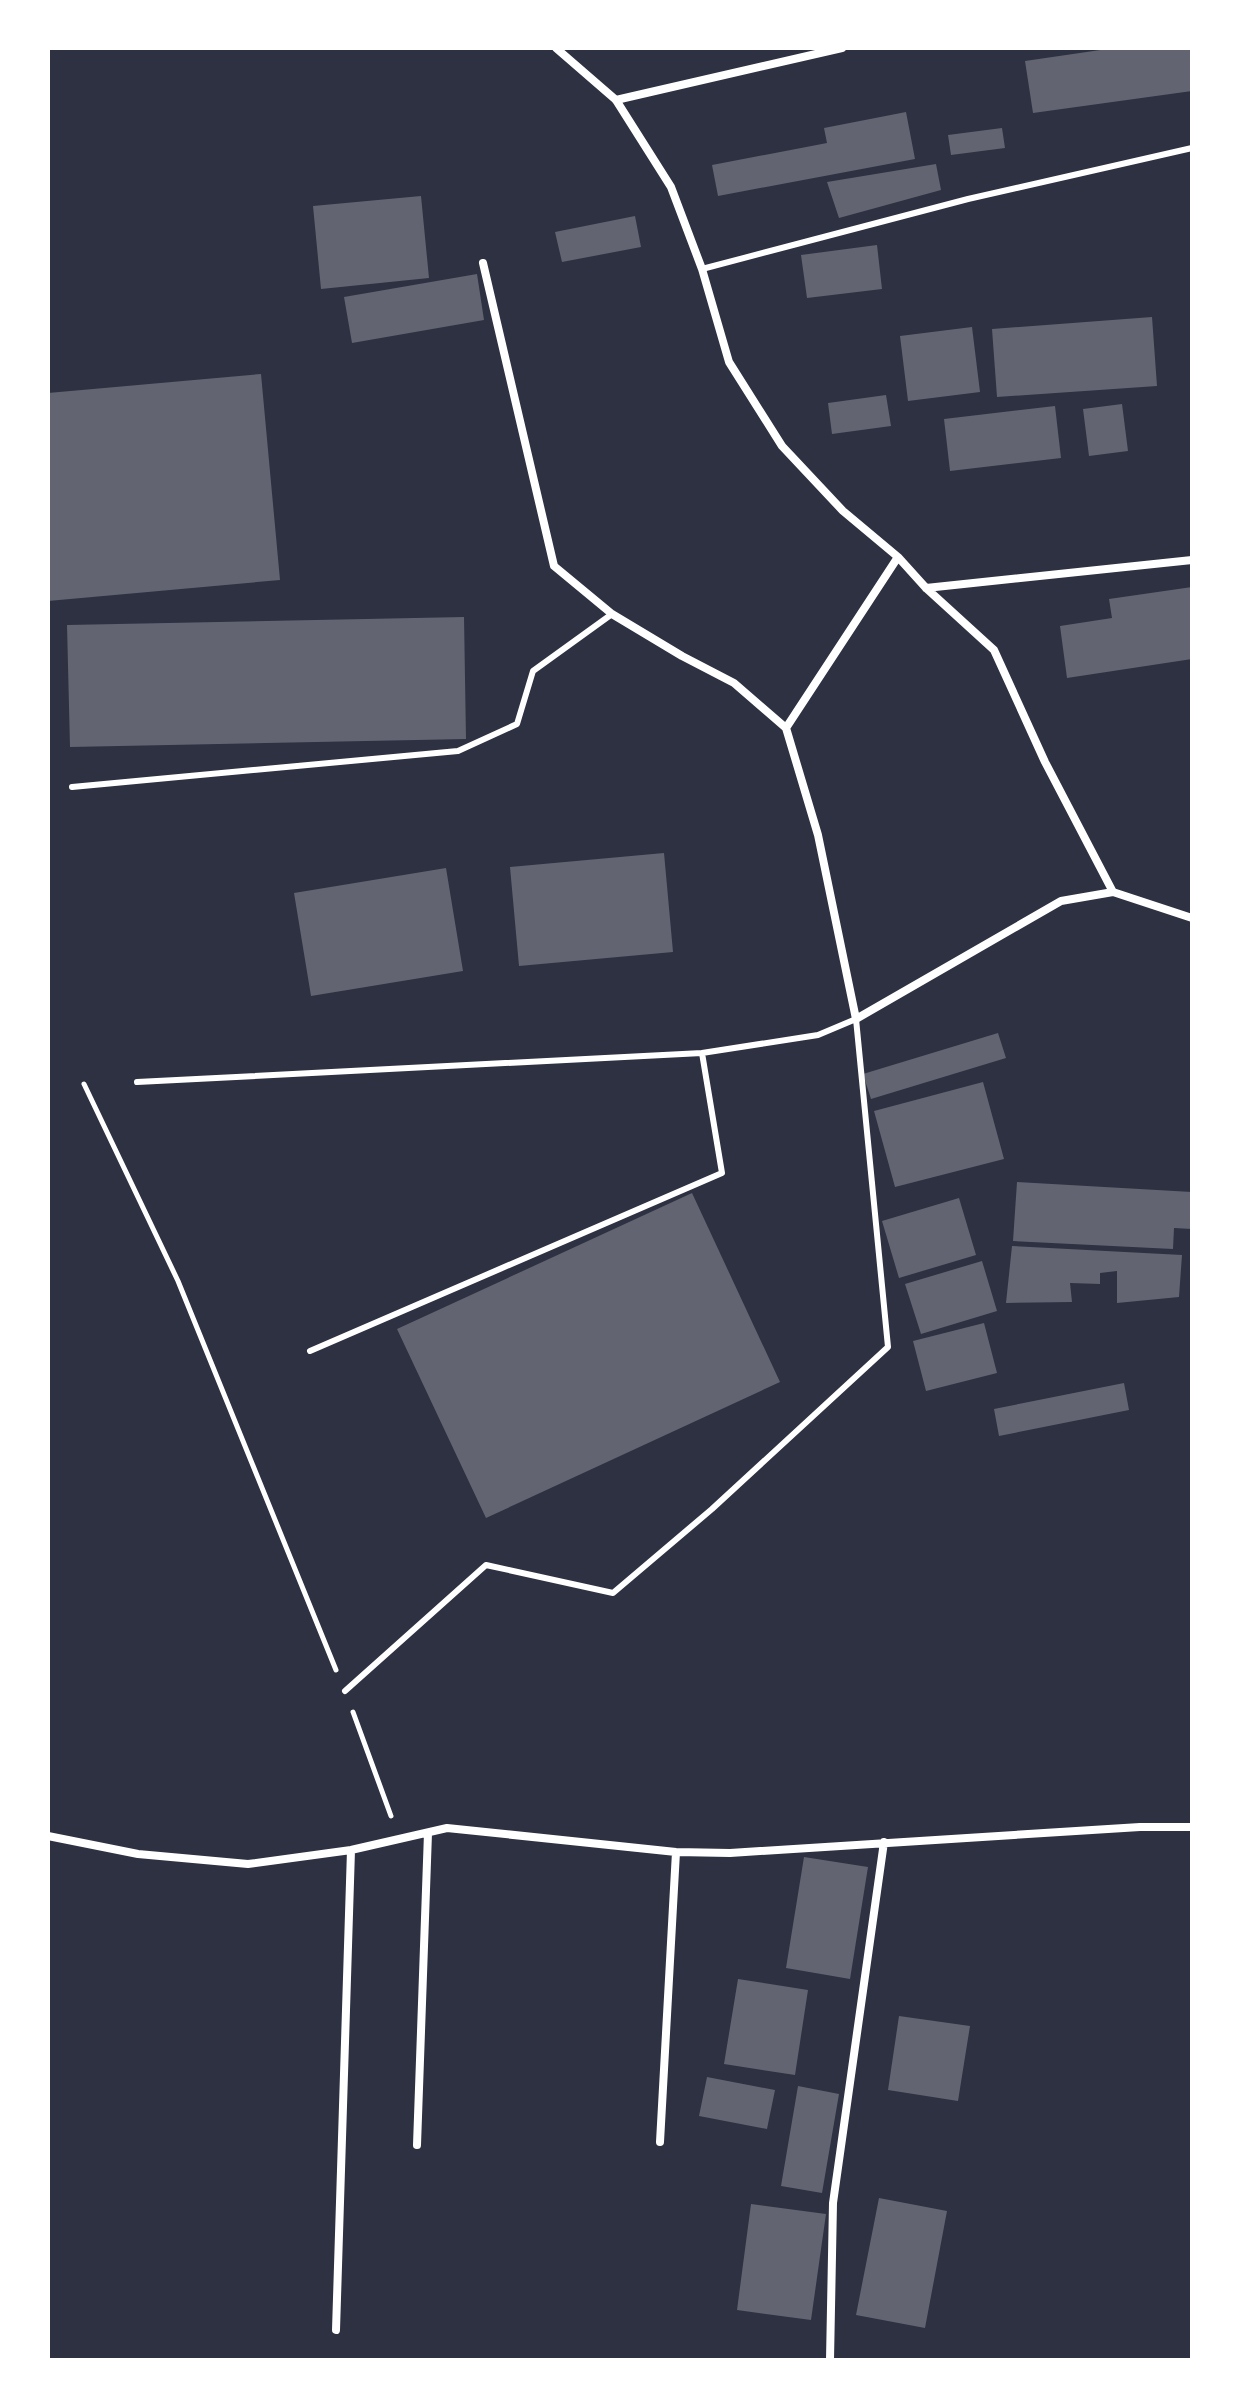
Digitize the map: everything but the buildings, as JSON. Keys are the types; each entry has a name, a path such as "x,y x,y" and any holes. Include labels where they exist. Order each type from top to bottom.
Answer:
{"street":[{"path":"556,48 616,100 671,187 702,269 729,362 782,446 843,511 898,557 926,588 994,650 1045,762 1113,892"},
{"path":"616,100 842,48"},
{"path":"483,263 554,566 612,614 734,683 786,728 818,835 856,1019 1061,901 1113,892 1192,918"},
{"path":"786,728 898,557"},
{"path":"926,588 1192,560"},
{"path":"48,1836 138,1854 248,1864 351,1850 447,1828 676,1852 730,1853 1140,1827 1192,1827"},
{"path":"417,2145 428,1833"},
{"path":"830,2360 833,2203 884,1842"},
{"path":"336,2330 351,1850"},
{"path":"660,2142 676,1852"}],"lane":[{"path":"702,269 968,199 1192,148"},
{"path":"72,787 458,751 517,724 533,671 612,614"},
{"path":"137,1082 702,1053 818,1035 856,1019 888,1347 712,1509 613,1593 486,1565 345,1691"},
{"path":"310,1351 722,1173 702,1053"}],"path":[{"path":"84,1084 178,1281 345,1691 400,1839"}]}
